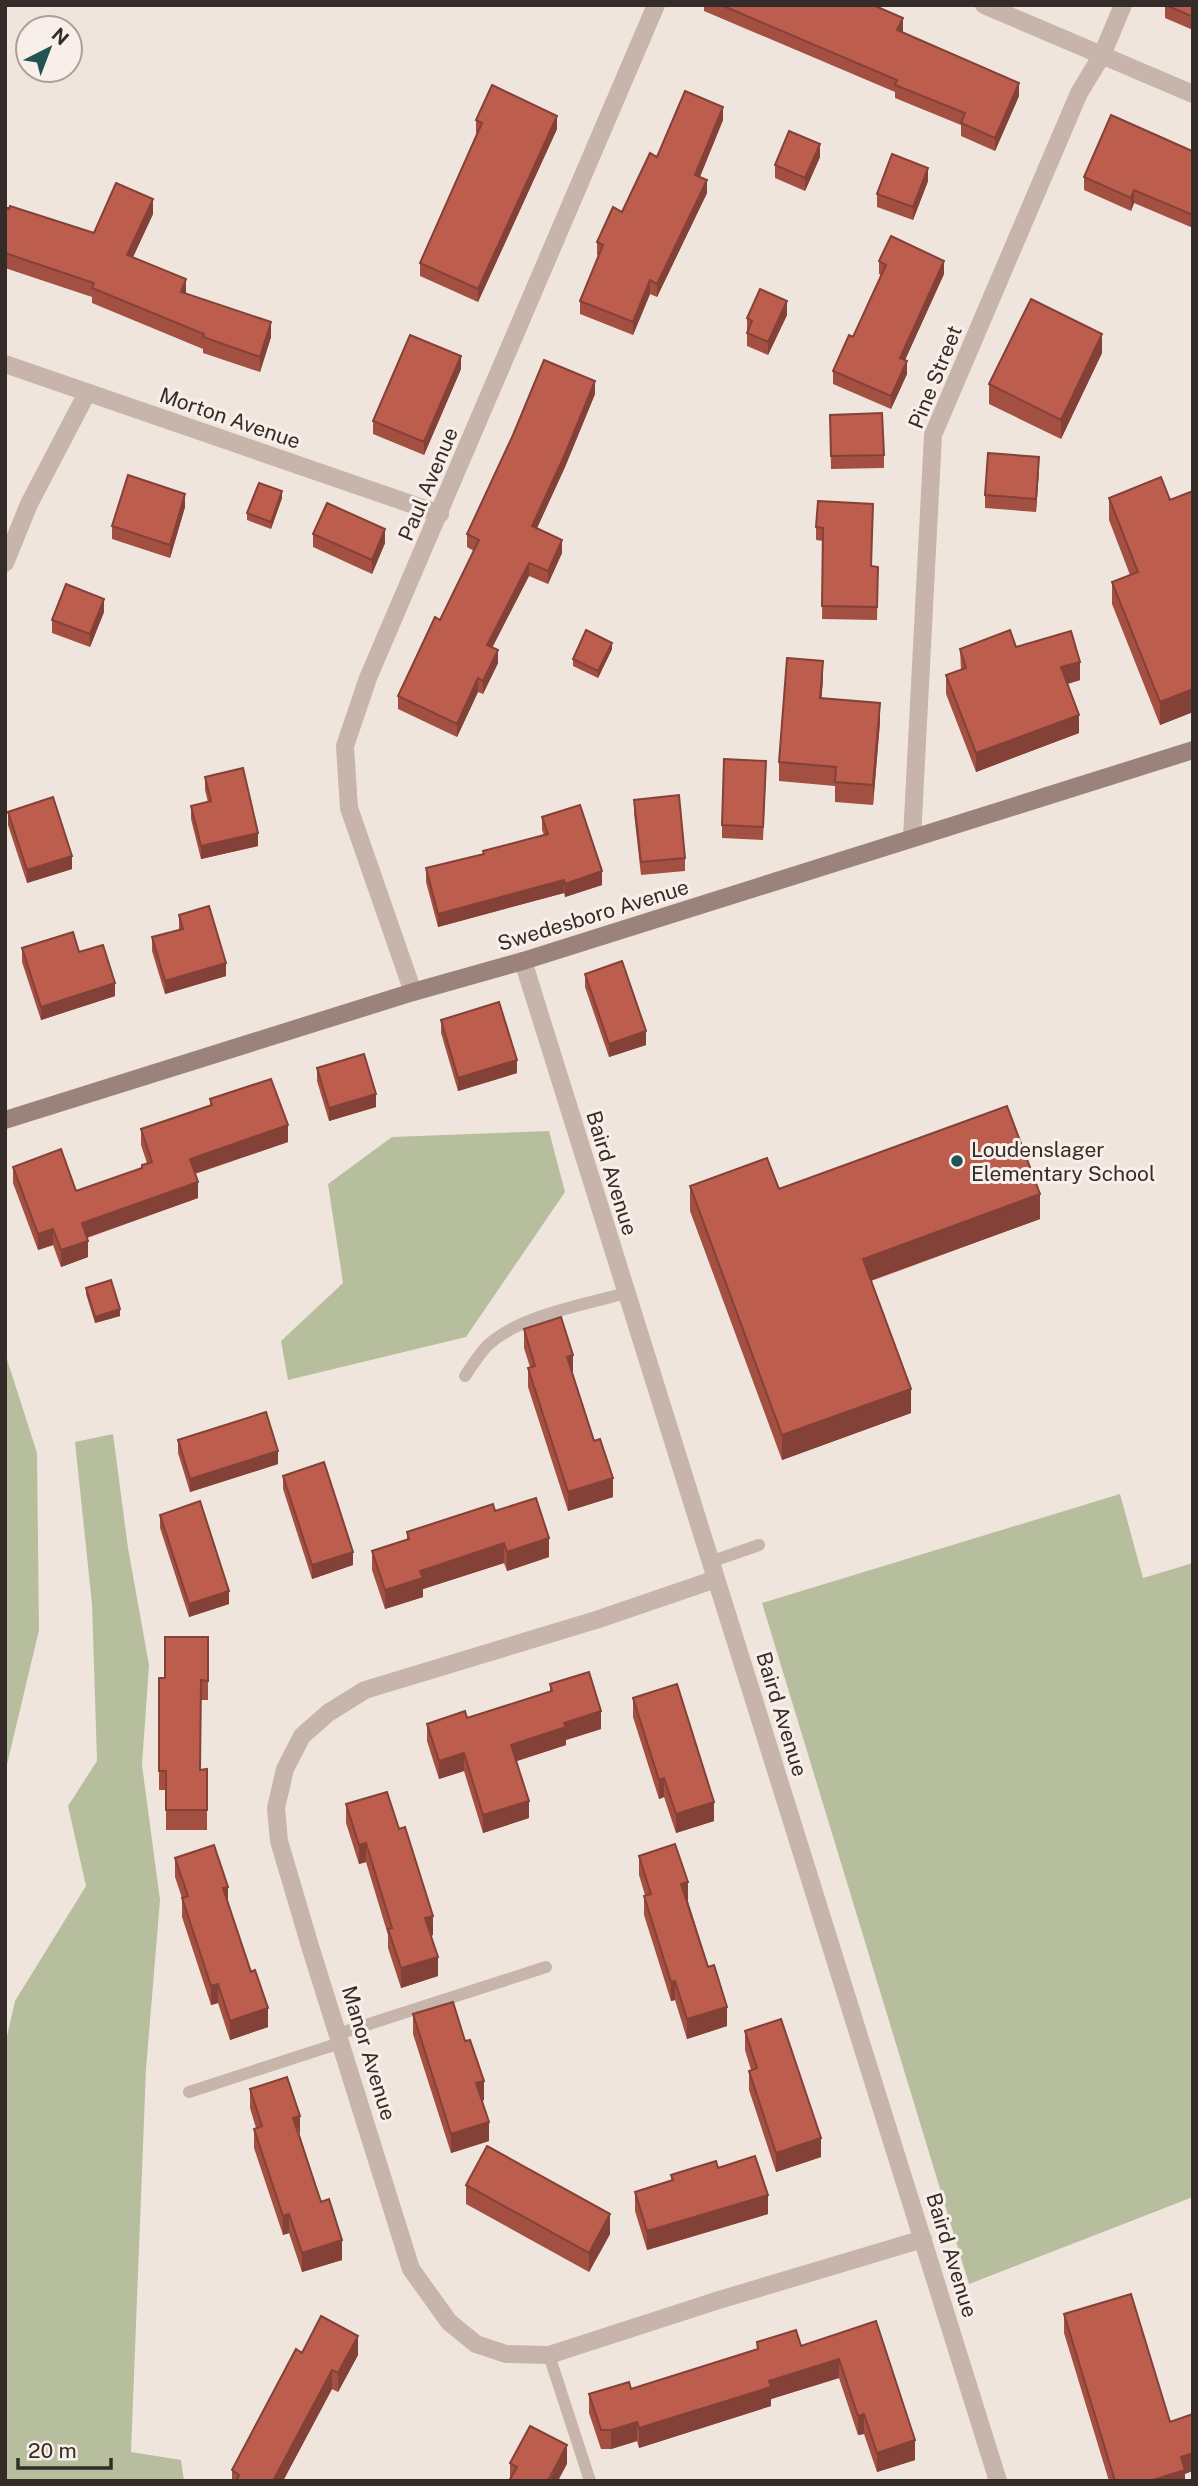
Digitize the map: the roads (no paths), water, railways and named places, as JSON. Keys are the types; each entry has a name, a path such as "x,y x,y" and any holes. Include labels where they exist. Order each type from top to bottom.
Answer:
{"street":[{"name":"Paul Avenue","path":"413,992 348,808 345,746 368,678 656,5"},
{"path":"984,5 1193,94"},
{"name":"Pine Street","path":"912,838 933,435 1079,93 1102,55 1123,5"},
{"name":"Morton Avenue","path":"5,364 440,514"},
{"path":"5,563 29,504 87,393"},
{"name":"Swedesboro Avenue","path":"5,1120 413,992 523,961 1193,750"},
{"name":"Baird Avenue","path":"523,961 998,2481"},
{"name":"Manor Avenue","path":"713,1570 596,1620 365,1690 328,1713 302,1736 285,1769 276,1808 278,1830 300,1911 411,2269 449,2322 476,2344 506,2354 549,2355 719,2300 923,2239"}],"lane":[{"path":"465,1376 487,1347 508,1330 535,1319 626,1293"},
{"path":"713,1570 759,1545"},
{"path":"189,2092 546,1966"},
{"path":"549,2355 590,2481"}],"place":[{"name":"Loudenslager Elementary School","path":"957,1161"}]}
